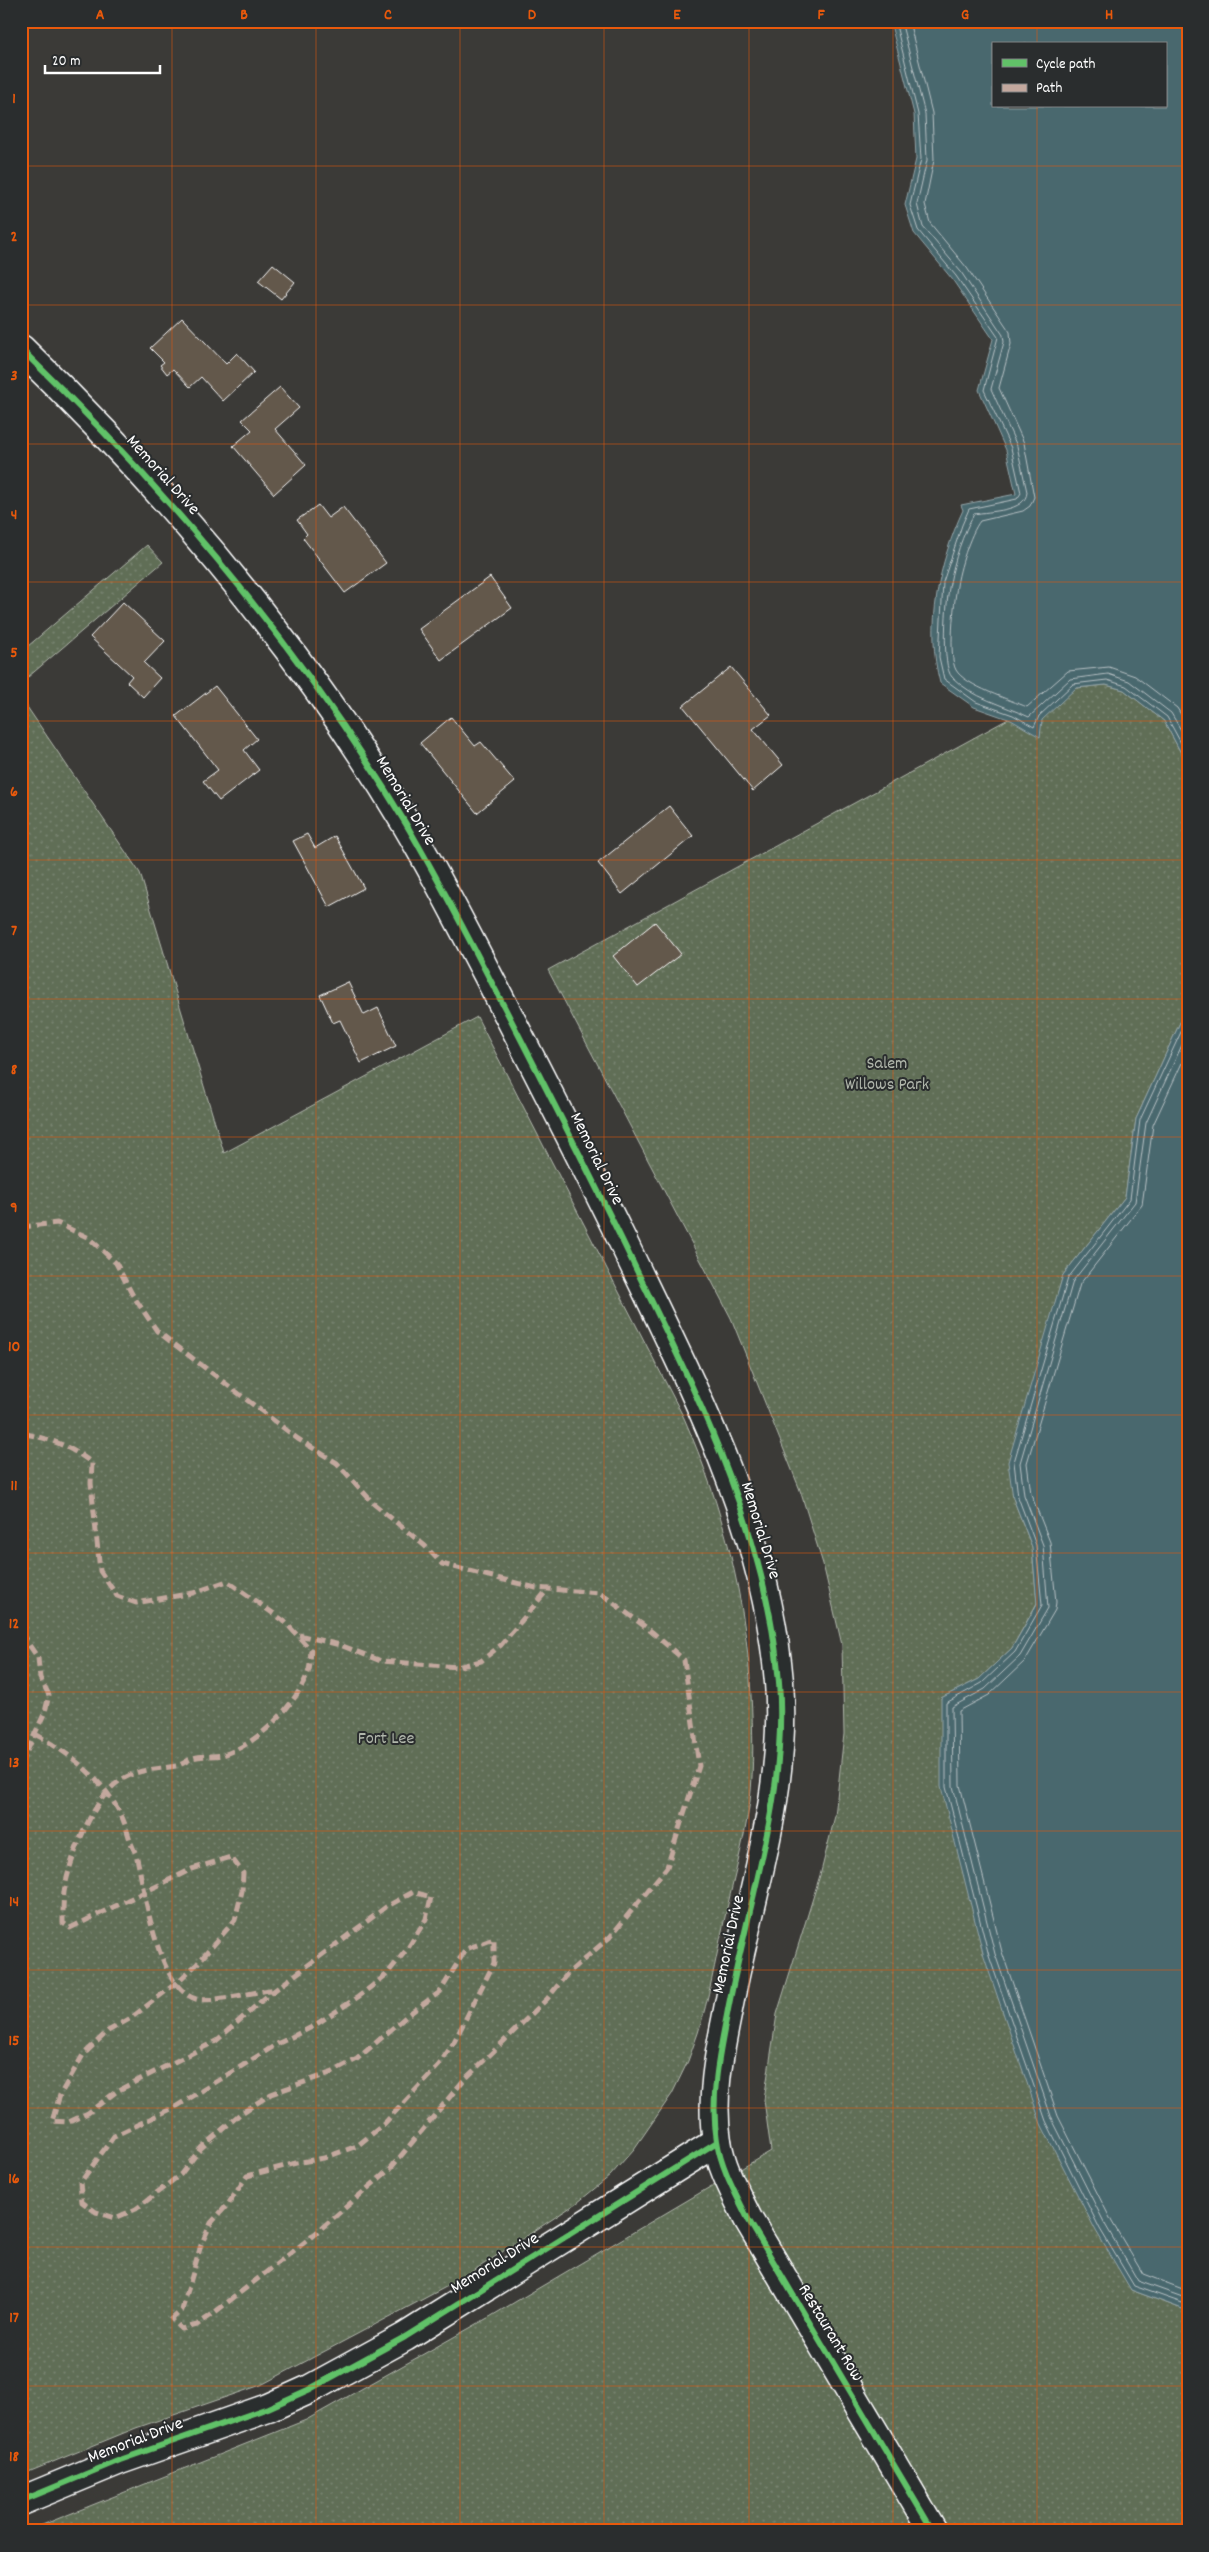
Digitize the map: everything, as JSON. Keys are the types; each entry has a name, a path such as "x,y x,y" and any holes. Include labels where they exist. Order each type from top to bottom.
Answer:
{"street":[{"name":"Memorial Drive","path":"21,349 127,454 192,527 260,611 360,752 445,892 544,1082 714,1436 745,1514 757,1558 773,1636 779,1687 775,1786 723,2036 714,2097 717,2142 405,2337 316,2386 268,2408 120,2460 21,2501"},
{"name":"Restaurant Row","path":"717,2142 729,2180 748,2219 933,2531"}],"green space":[{"path":"147,545 163,562 21,683 21,652"},
{"name":"Salem Willows Park","path":"1106,685 1124,690 1164,721 1188,766 1188,1005 1136,1119 1125,1197 1063,1275 1054,1307 1013,1498 1032,1547 1037,1603 1012,1648 979,1679 941,1698 1131,2290 1188,2311 1188,2531 27,2531 306,2420 493,2315 771,2151 764,2100 777,2014 821,1872 835,1816 844,1734 842,1645 823,1564 800,1490 731,1318 548,970 1023,711 1076,688"},
{"name":"Fort Lee","path":"21,698 140,873 224,1153 477,1017 684,1418 698,1451 721,1519 738,1588 748,1659 753,1748 750,1801 745,1832 726,1910 709,1993 698,2033 688,2061 672,2094 634,2149 610,2176 577,2203 461,2279 261,2385 136,2428 21,2475"}],"water":[{"path":"125,21 203,21 164,29 135,25"},
{"path":"890,21 1188,21 1188,766 1164,721 1124,690 1106,685 1076,688 1042,720 1040,737 1011,720 974,707 940,683 934,640 934,617 941,573 947,551 963,510 961,505 1016,494 1006,450 979,390 993,339 952,279 914,233 905,205 916,159 914,114"},
{"path":"1188,1005 1188,2311 1131,2290 1096,2231 1041,2124 984,1957 941,1787 941,1698 979,1679 1012,1648 1037,1604 1032,1547 1013,1498 1008,1462 1063,1275 1125,1197 1136,1119"}],"building":[{"path":"273,264 295,282 281,299 258,281"},
{"path":"182,318 226,364 237,353 254,372 223,401 201,377 190,387 173,369 167,374 160,365 164,362 150,348"},
{"path":"280,387 299,408 275,429 306,465 274,494 233,446 252,430 242,420"},
{"path":"318,505 328,518 343,507 386,563 345,593 303,538 307,534 297,520"},
{"path":"490,577 512,608 441,660 419,629"},
{"path":"123,602 165,641 144,663 160,678 143,697 127,682 132,676 90,637"},
{"path":"731,667 771,715 753,729 783,765 753,791 683,706"},
{"path":"215,686 257,739 244,750 259,770 219,801 203,781 218,770 176,716"},
{"path":"451,717 475,746 481,742 515,782 477,813 420,743"},
{"path":"669,806 693,836 622,894 598,863"},
{"path":"307,834 315,848 335,836 364,888 329,907 293,841"},
{"path":"655,922 681,954 638,987 613,956"},
{"path":"348,982 364,1015 378,1008 396,1046 361,1063 340,1020 333,1023 320,995"}],"marked path":[{"path":"21,1227 57,1223 89,1238 116,1263 132,1294 157,1331 298,1439 337,1463 374,1504 425,1546 442,1564 536,1588 600,1593 652,1632 684,1660 699,1766 667,1867 610,1937 567,1974 547,1999 463,2081 390,2169 310,2238 210,2316 197,2325 182,2329 172,2319 182,2310 201,2245 211,2223 229,2203 247,2176 296,2163 324,2158 357,2146 383,2125 439,2065 454,2042 494,1963 494,1939 466,1949 440,1992 409,2014 357,2059 333,2072 271,2094 240,2114 201,2148 181,2174 136,2209 115,2218 96,2212 82,2202 80,2183 114,2136 177,2106 279,2043 312,2027 358,1997 386,1975 408,1948 426,1919 431,1897 413,1892 386,1907 267,1996 216,2041 117,2091 88,2113 69,2122 52,2121 60,2095 83,2055 108,2031 131,2018 175,1984 197,1964 235,1920 242,1891 243,1873 231,1857 192,1869 70,1928 63,1923 64,1892 76,1848 99,1802 118,1782 132,1774 178,1765 197,1757 223,1755 236,1750 262,1733 285,1711 302,1686 309,1670 311,1650 284,1621 227,1581 193,1593 136,1603 117,1596 100,1571 91,1483 92,1463 59,1444 21,1433"},
{"path":"299,1635 340,1645 381,1661 457,1667 481,1661 501,1645 549,1588"},
{"path":"21,1633 38,1658 40,1678 49,1695 45,1712 21,1764"},
{"path":"35,1734 84,1768 114,1802 136,1854 154,1936 171,1976 182,1991 196,1999 203,2000 276,1989"}],"cycle path":[{"path":"21,349 128,458 180,515 277,634 365,759 406,824 463,928 609,1214 700,1404 742,1512 759,1567 771,1624 779,1682 780,1724 772,1808 735,1974 718,2061 714,2109 719,2151 725,2171 748,2219 933,2531"},
{"path":"21,2501 120,2460 268,2408 308,2390 405,2337 717,2142"}]}
